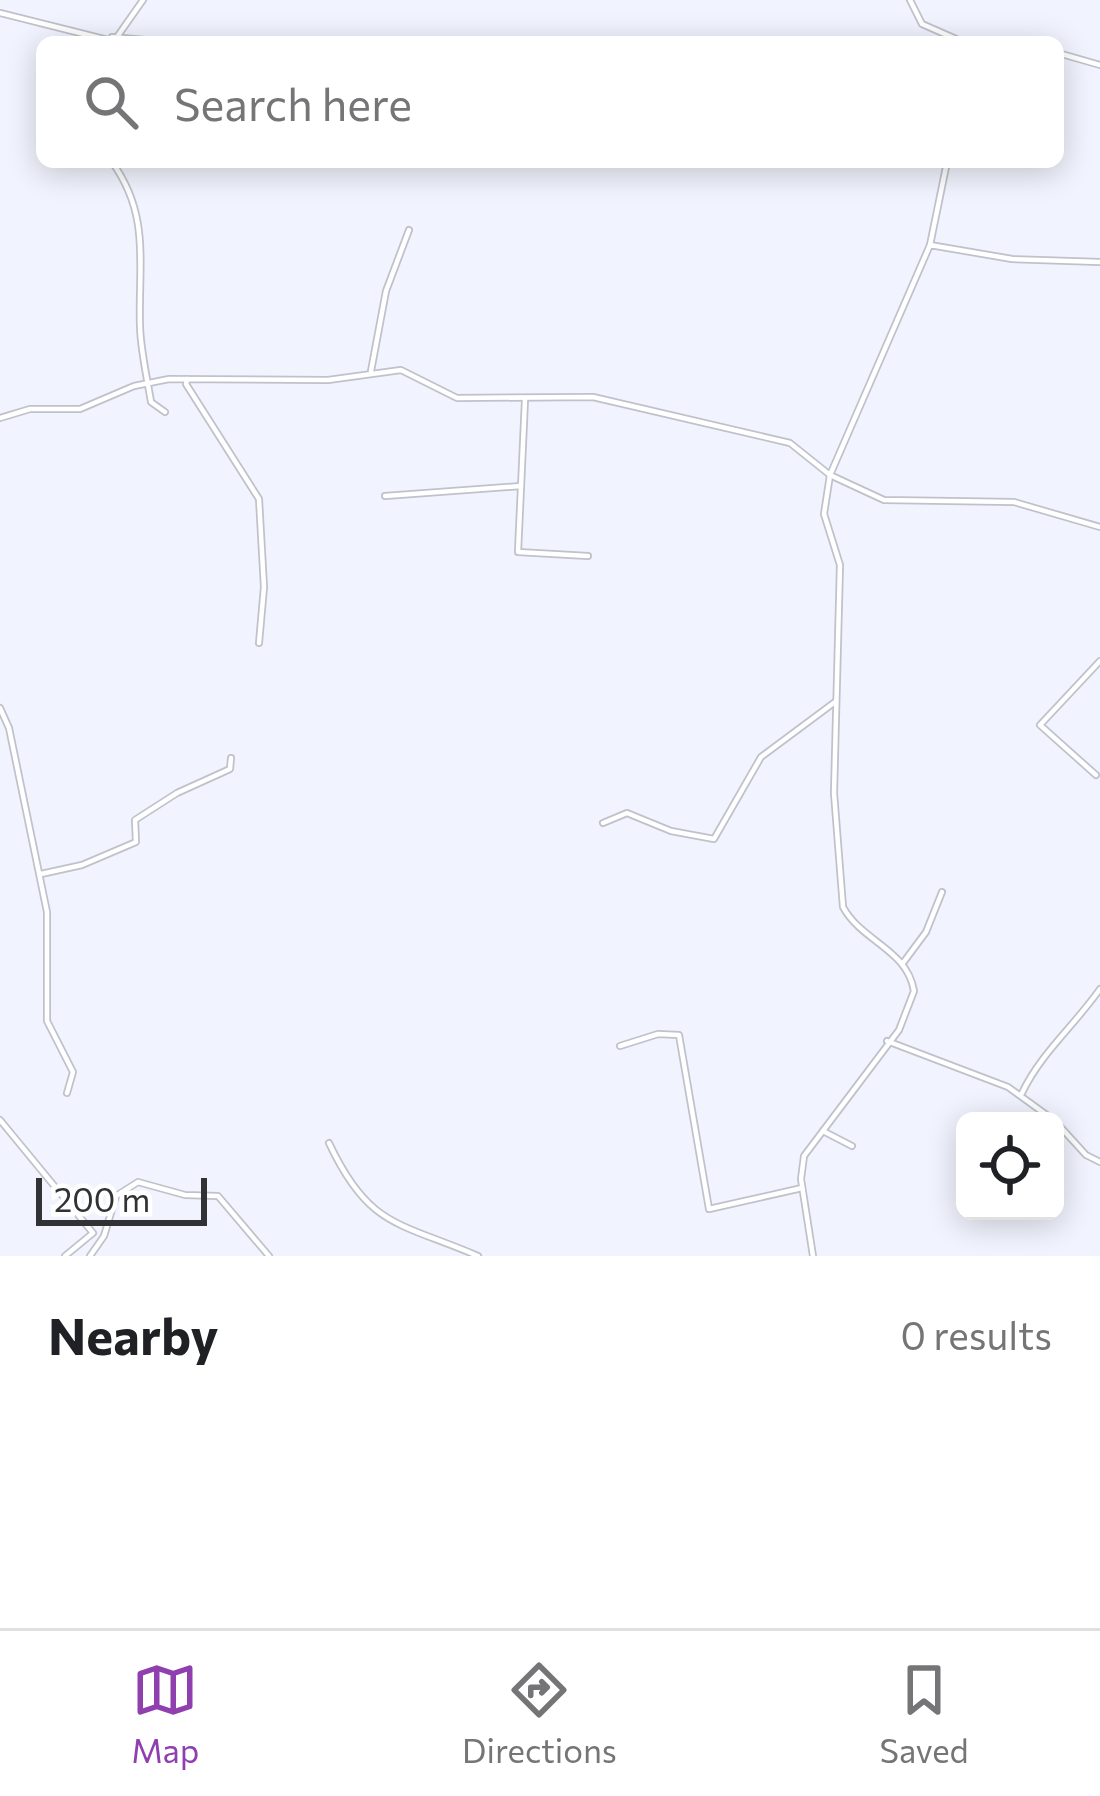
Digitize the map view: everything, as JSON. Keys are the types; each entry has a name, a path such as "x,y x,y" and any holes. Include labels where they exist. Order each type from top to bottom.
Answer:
{"street":[{"path":"117,36 143,0"},
{"path":"910,0 922,24 951,36"},
{"path":"0,13 97,36"},
{"path":"1064,55 1100,64"},
{"path":"116,168 131,189 140,217 147,383 151,402 165,412"},
{"path":"813,1256 802,1187 804,1156 913,1000 913,984 903,962 853,922 843,907 833,793 840,566 824,514 830,475 930,245 946,168"},
{"path":"371,371 386,291 409,230"},
{"path":"930,245 1012,259 1100,262"},
{"path":"0,418 29,409 80,409 147,383 328,380 371,371 406,371 457,398 593,397 749,438 790,443 830,475 884,500 922,505 1000,500 1100,527"},
{"path":"188,379 186,384 259,499 264,587 259,643"},
{"path":"525,400 518,552 588,556"},
{"path":"386,496 521,486"},
{"path":"1096,775 1040,725 1100,661"},
{"path":"603,823 627,813 681,834 714,839 760,757 835,702"},
{"path":"0,708 40,874 50,938 44,1006 73,1072 67,1093"},
{"path":"40,874 82,866 136,842 135,820 177,793 230,769 231,758"},
{"path":"903,962 926,932 942,892"},
{"path":"1022,1093 1039,1059 1069,1031 1100,989"},
{"path":"620,1046 650,1036 679,1035 709,1209 802,1187"},
{"path":"887,1042 1022,1093 1044,1112"},
{"path":"0,1120 93,1233 66,1254"},
{"path":"823,1131 852,1146"},
{"path":"1064,1131 1100,1162"},
{"path":"329,1143 358,1197 373,1210 404,1229 478,1256"},
{"path":"90,1256 104,1236 116,1196 138,1182 184,1195 218,1196 269,1256"},
{"path":"449,1256 458,1248"}]}
